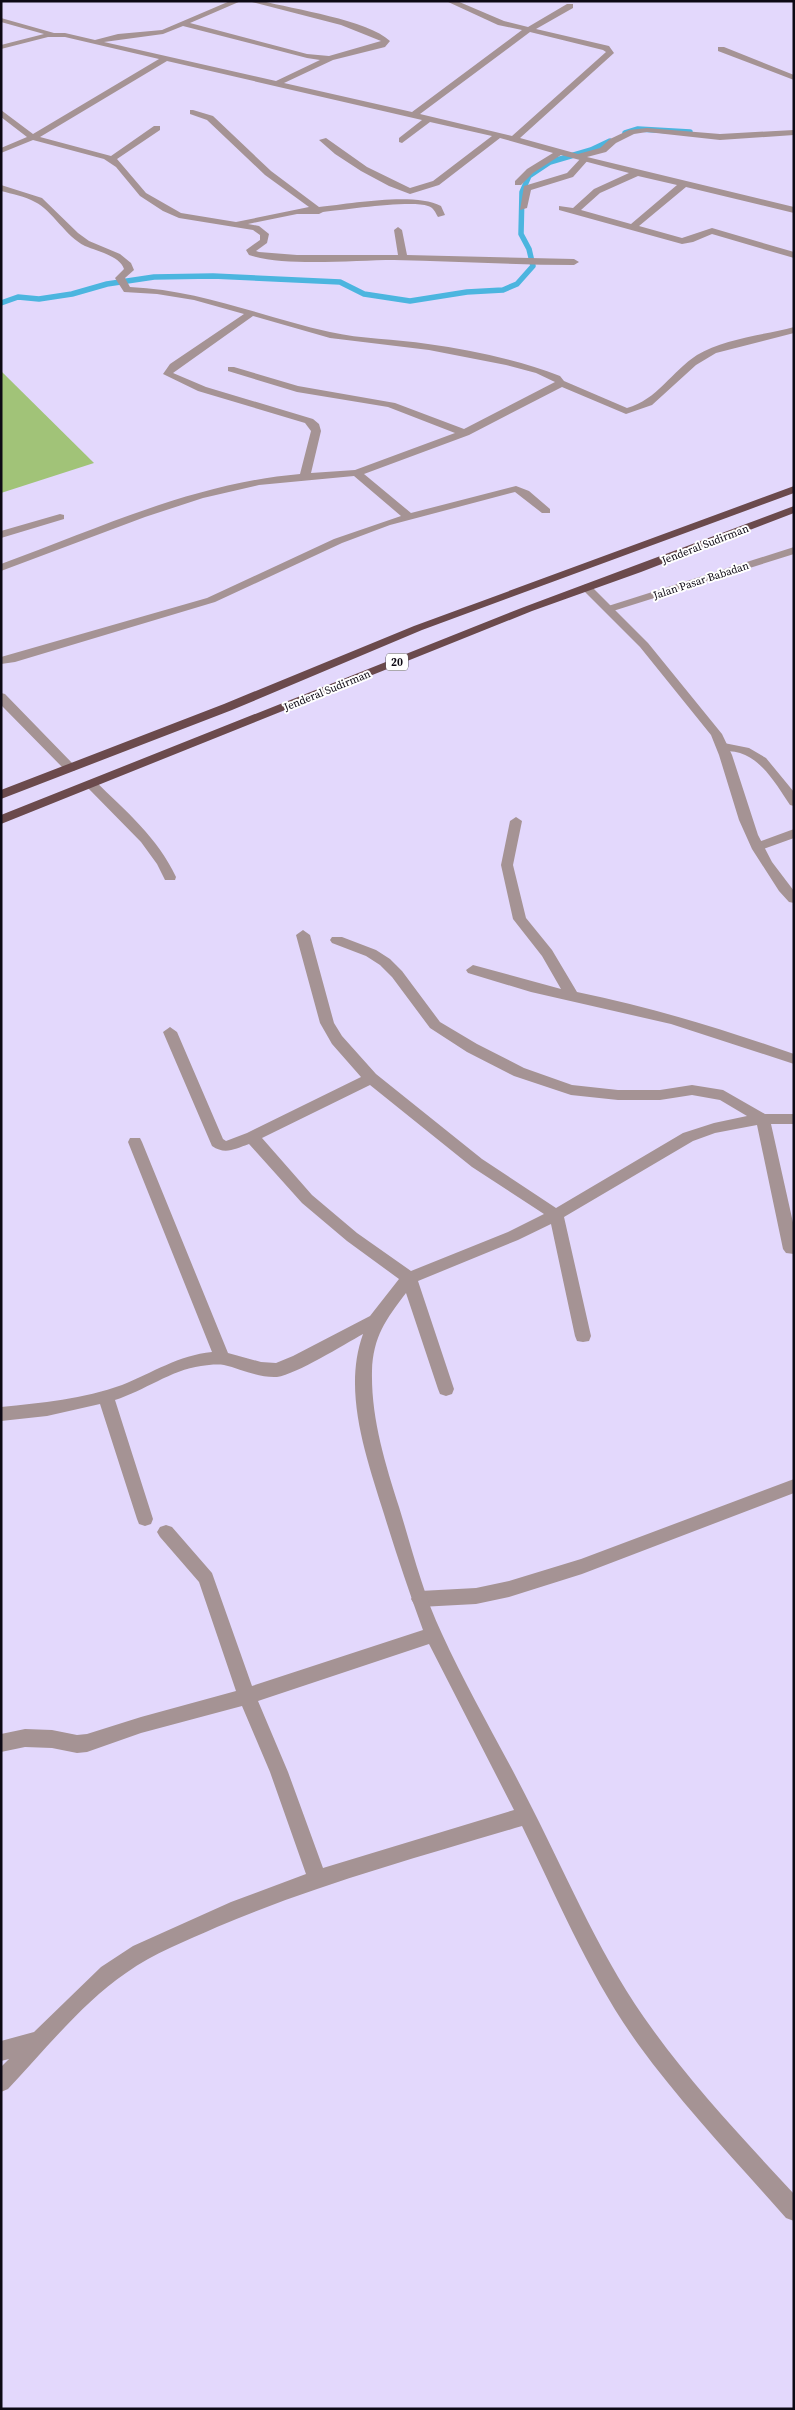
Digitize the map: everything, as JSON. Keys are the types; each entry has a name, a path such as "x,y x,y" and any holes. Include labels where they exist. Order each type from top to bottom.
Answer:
{"highway":[{"name":"Jenderal Sudirman","path":"1,794 228,708 418,628 794,489"},
{"name":"Jenderal Sudirman","path":"1,820 586,587 645,567 794,509"}],"street":[{"path":"95,42 118,36 163,32 236,1"},
{"path":"252,1 357,27 377,34 386,41 382,45 330,58 276,84"},
{"path":"450,1 501,23 606,48 610,52 514,139"},
{"path":"412,116 528,30 570,6"},
{"path":"1,20 54,34 499,135 638,173 794,210"},
{"path":"183,24 307,56 330,58"},
{"path":"1,47 54,34"},
{"path":"721,49 794,78"},
{"path":"1,150 32,138 165,58"},
{"path":"1,112 12,125 32,138 112,159 141,193 169,211 256,228 265,234 264,241 251,250 252,253 258,255 299,258 403,258 574,262"},
{"path":"193,112 210,118 268,173 319,211"},
{"path":"402,140 428,119"},
{"path":"112,159 157,128"},
{"path":"523,208 527,188 558,180 570,174 582,158 603,150 613,141 632,132 647,130 720,137 794,132"},
{"path":"323,140 350,160 409,191 428,188 499,135"},
{"path":"518,183 530,172 560,152"},
{"path":"575,211 597,191 638,173"},
{"path":"633,227 684,184"},
{"path":"1,188 39,200 86,243 117,256 128,265 129,270 121,282 127,290 157,291 195,297 330,335 430,347 522,366 552,376 561,383 626,411 656,398 701,356 794,330"},
{"path":"238,223 296,211 319,211 419,202 434,205 440,215"},
{"path":"562,208 682,241 692,240 704,232 712,231 794,255"},
{"path":"398,230 403,258"},
{"path":"251,314 173,366 168,370 168,374 202,389 309,421 315,426 316,431 305,476"},
{"path":"231,369 297,389 392,405 465,432"},
{"path":"1,568 181,502 248,484 305,476 356,473 413,455 519,408 561,383"},
{"path":"356,473 408,516"},
{"path":"1,661 11,660 211,600 338,541 408,516 516,489 525,493 546,511"},
{"path":"1,534 60,517"},
{"name":"Jalan Pasar Babadan","path":"609,609 794,550"},
{"path":"586,587 644,645 702,716 724,747 739,802 758,847 780,884 794,899"},
{"path":"1,697 21,720 70,768"},
{"path":"724,747 750,752 760,760 794,802"},
{"path":"91,784 165,863 170,877"},
{"path":"516,821 507,866 520,919 547,953 573,997"},
{"path":"758,847 794,833"},
{"path":"303,935 327,1023 337,1040 371,1078 428,1122 476,1163 556,1215 583,1336"},
{"path":"337,940 371,953 385,962 397,974 435,1025 472,1048 519,1072 571,1090 618,1095 660,1095 692,1090 723,1095 763,1119 791,1249"},
{"path":"474,970 506,982 630,1008 690,1025 794,1059"},
{"path":"170,1032 216,1142 223,1146 229,1146 252,1137 371,1078"},
{"path":"794,1119 763,1119 714,1128 688,1137 556,1215 513,1236 409,1278 376,1320 367,1345 364,1368 365,1409 379,1470 433,1634 494,1751 604,1972 645,2036 698,2104 794,2210"},
{"path":"252,1137 306,1199 352,1237 409,1278 446,1389"},
{"path":"135,1142 222,1358"},
{"path":"1,1414 47,1409 106,1396 126,1390 174,1368 199,1360 222,1358 261,1369 277,1370 299,1361 376,1320"},
{"path":"106,1396 145,1519"},
{"path":"420,1599 476,1596 509,1589 582,1566 794,1486"},
{"path":"166,1532 206,1578 247,1696 279,1772 317,1879"},
{"path":"1,1743 26,1738 52,1739 77,1744 87,1743 141,1725 247,1696 433,1634"},
{"path":"1,2082 109,1974 142,1952 250,1902 317,1879 525,1816"},
{"path":"1,2051 41,2040"}],"green space":[{"path":"1,371 94,463 1,493"}],"waterway":[{"path":"625,133 638,129 690,132"},
{"path":"1,303 18,297 39,299 72,294 107,284 154,277 213,276 340,282 364,294 410,301 467,292 503,290 517,284 533,266 529,249 521,234 522,192 529,176 550,162 591,150 610,141"}]}
